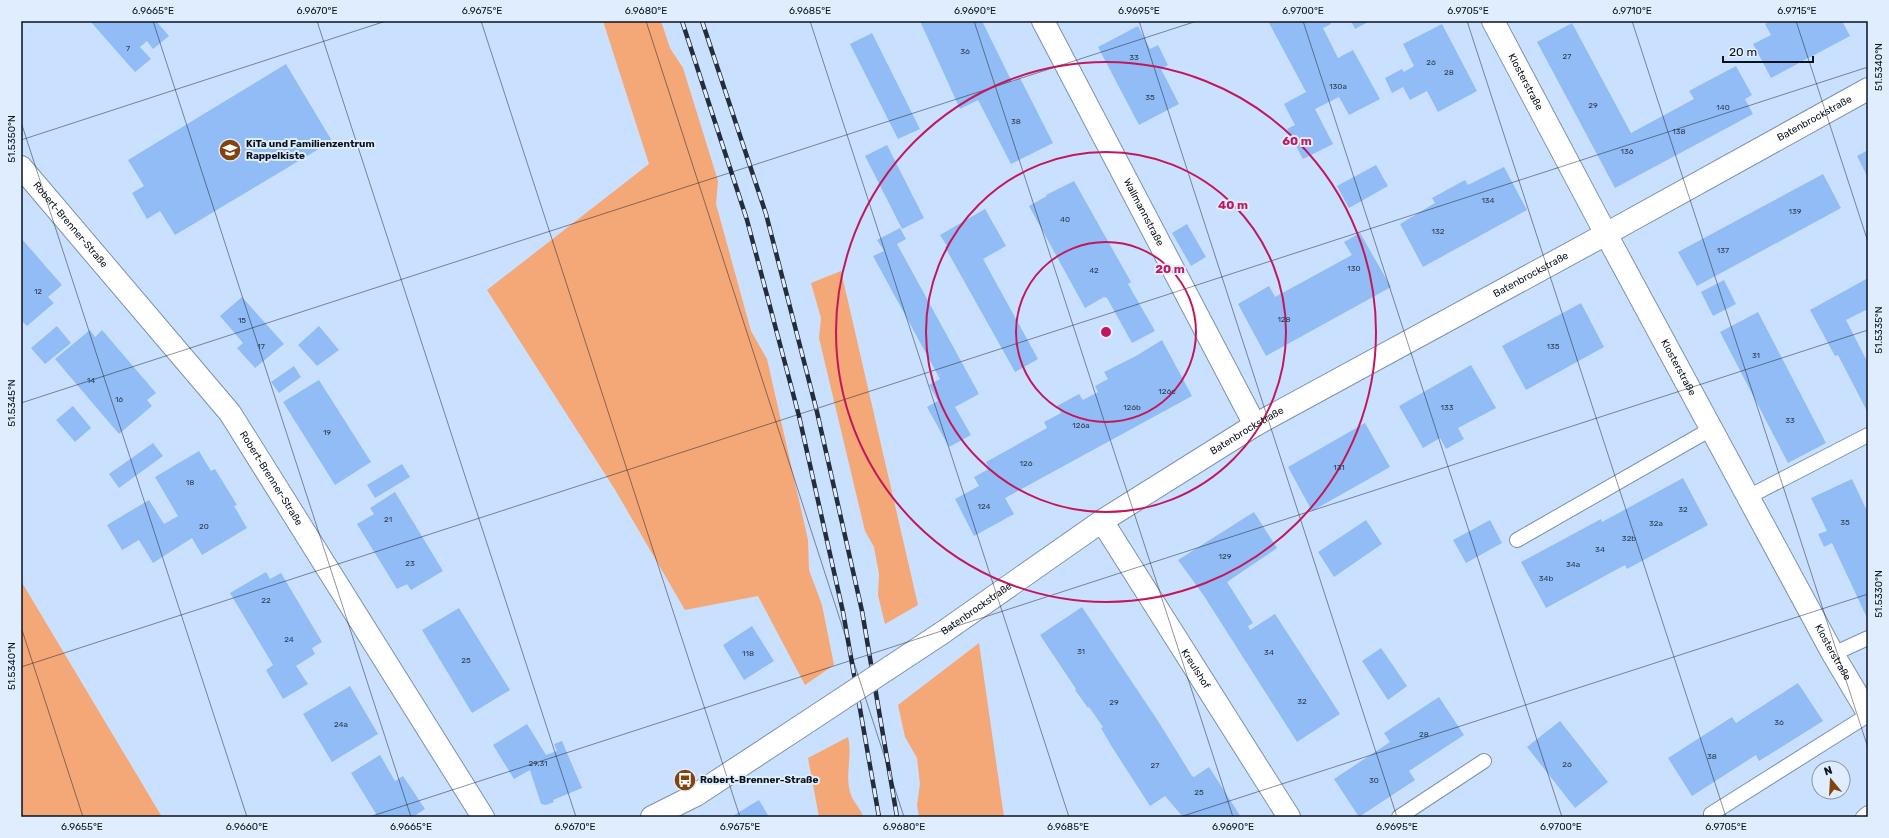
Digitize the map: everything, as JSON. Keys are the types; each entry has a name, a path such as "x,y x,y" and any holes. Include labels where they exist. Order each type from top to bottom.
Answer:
{"street":[{"name":"Wallmannstraße","path":"1043,21 1255,425"},
{"name":"Klosterstraße","path":"1493,21 1711,430 1833,654 1868,714"},
{"name":"Batenbrockstraße","path":"652,817 671,809 696,795 942,633 1102,520 1255,425 1868,90"},
{"name":"Robert-Brenner-Straße","path":"21,167 230,413 483,817"},
{"name":"Kreulshof","path":"1102,520 1289,817"}],"lane":[{"path":"1517,540 1711,430"},
{"path":"1748,497 1868,435"},
{"path":"1833,654 1868,638"},
{"path":"1711,817 1711,814 1868,714"},
{"path":"1399,817 1484,761"},
{"path":"1863,817 1868,813"}],"shaded area":[{"path":"603,21 661,21 670,48 683,68 718,181 716,204 751,331 767,359 808,540 809,570 822,605 834,665 805,685 758,596 685,610 614,488 487,290 649,164"},
{"path":"841,271 918,605 885,624 878,595 879,574 874,547 865,531 819,338 821,318 811,283"},
{"path":"21,581 162,817 21,817"},
{"path":"979,643 1004,817 919,817 917,805 920,784 917,758 905,737 898,705"},
{"path":"848,737 850,751 848,773 849,788 852,798 861,811 863,817 819,817 808,758"}],"building":[{"path":"90,21 156,21 169,36 153,49 147,41 140,47 151,59 135,72"},
{"path":"920,21 982,21 1012,82 1020,78 1053,143 1011,164 978,100 960,109"},
{"path":"1268,21 1330,21 1331,24 1323,28 1338,58 1353,50 1380,99 1349,115 1339,97 1315,109 1333,144 1303,159 1287,129 1295,125 1284,104 1306,92"},
{"path":"1351,21 1370,21 1355,29"},
{"path":"1771,21 1842,21 1850,36 1771,78 1753,44 1771,35 1765,24"},
{"path":"1572,23 1631,133 1694,99 1689,91 1736,66 1752,95 1745,99 1753,114 1615,188 1537,42"},
{"path":"1442,24 1477,91 1438,112 1427,91 1410,100 1403,87 1392,93 1385,78 1402,69 1404,72 1414,66 1403,44"},
{"path":"1138,26 1150,49 1158,45 1168,65 1161,69 1179,104 1139,125 1098,47"},
{"path":"872,33 920,129 898,139 850,44"},
{"name":"KiTa und Familienzentrum Rappelkiste","path":"286,64 332,141 175,235 160,211 147,219 132,193 144,186 128,160"},
{"path":"887,145 924,218 902,229 865,156"},
{"path":"1868,150 1868,178 1857,156"},
{"path":"1376,165 1388,186 1349,208 1337,186"},
{"path":"1504,167 1527,210 1423,267 1400,224 1435,203 1432,198 1465,180 1468,185"},
{"path":"1823,174 1841,208 1697,286 1678,252"},
{"path":"1074,181 1131,282 1128,284 1155,331 1132,343 1107,298 1104,297 1085,308 1029,206 1047,196 1046,195"},
{"path":"985,209 1006,246 983,259 1038,359 1015,372 945,247 947,246 940,235"},
{"path":"1187,224 1206,257 1191,266 1172,233"},
{"path":"900,228 906,239 897,244 979,394 955,407 971,435 949,447 927,407 938,401 929,385 940,379 873,256 884,251 877,240"},
{"path":"1360,233 1391,287 1266,356 1238,304 1269,286 1275,297 1352,255 1344,242"},
{"path":"21,238 62,285 48,297 54,303 27,326 21,320"},
{"path":"1868,278 1868,309 1846,320 1868,363 1868,413 1838,355 1835,356 1810,310"},
{"path":"1724,280 1736,304 1713,316 1701,292"},
{"path":"242,297 284,344 255,368 237,348 243,343 220,316"},
{"path":"1581,303 1604,347 1526,390 1502,346"},
{"path":"1758,312 1826,443 1788,463 1720,332"},
{"path":"57,326 71,343 45,364 31,348"},
{"path":"319,326 339,350 317,366 298,345"},
{"path":"90,330 95,337 102,330 156,393 147,400 152,406 119,434 55,359"},
{"path":"1162,340 1192,396 1005,498 1014,514 974,536 955,499 979,486 974,477 989,469 986,462 1047,428 1044,422 1061,413 1057,406 1079,394 1083,400 1098,392 1095,386 1108,379 1104,372 1136,356"},
{"path":"1471,365 1496,408 1458,428 1464,439 1446,449 1440,438 1423,448 1399,406"},
{"path":"294,366 301,377 279,393 271,382"},
{"path":"319,380 371,462 335,485 283,402"},
{"path":"73,406 91,428 75,442 56,420"},
{"path":"1365,423 1390,467 1312,511 1288,467"},
{"path":"153,443 163,456 119,488 109,474"},
{"path":"199,451 211,471 215,469 237,505 234,506 247,528 202,555 192,538 153,563 139,540 122,550 107,525 149,500 164,524 178,516 155,477"},
{"path":"402,464 410,477 375,498 367,485"},
{"path":"1683,478 1708,525 1627,569 1625,565 1546,608 1521,562 1601,519 1602,522"},
{"path":"1852,479 1868,513 1868,620 1832,543 1824,547 1818,534 1827,531 1811,498"},
{"path":"395,492 443,571 411,590 407,584 397,589 357,524 374,514 370,508"},
{"path":"1254,512 1277,548 1227,582 1253,623 1248,626 1250,630 1275,614 1340,714 1297,742 1204,596 1178,560"},
{"path":"1366,520 1382,544 1334,577 1318,552"},
{"path":"1490,520 1502,543 1466,563 1453,540"},
{"path":"266,572 270,579 281,573 322,642 312,648 315,654 296,666 308,684 283,699 266,670 273,665 230,593"},
{"path":"1082,607 1158,721 1192,776 1194,777 1209,767 1241,817 1183,817 1165,796 1150,806 1112,747 1101,728 1103,727 1075,690 1076,689 1040,635"},
{"path":"459,608 510,690 472,713 422,630"},
{"path":"752,626 774,661 744,680 723,645"},
{"path":"1381,648 1407,686 1388,700 1362,661"},
{"path":"1798,683 1823,721 1759,761 1756,755 1692,796 1668,758 1732,717 1736,723"},
{"path":"350,686 378,734 332,762 303,714"},
{"path":"1439,697 1464,735 1409,771 1415,780 1359,817 1334,779 1390,742 1384,733"},
{"path":"1560,721 1608,782 1575,808 1527,747"},
{"path":"527,724 546,755 557,751 554,744 562,741 582,788 553,800 554,802 546,805 541,804 530,770 514,779 493,745"},
{"path":"380,755 395,781 403,776 425,809 413,817 378,817 351,773"},
{"path":"759,800 769,817 731,817"}],"railway":[{"path":"682,21 747,220 799,416 843,612 879,817"},
{"path":"702,21 766,214 817,412 862,611 897,817"}],"place":[{"name":"KiTa und Familienzentrum Rappelkiste","path":"230,150"},
{"name":"Robert-Brenner-Straße","path":"685,780"}]}
